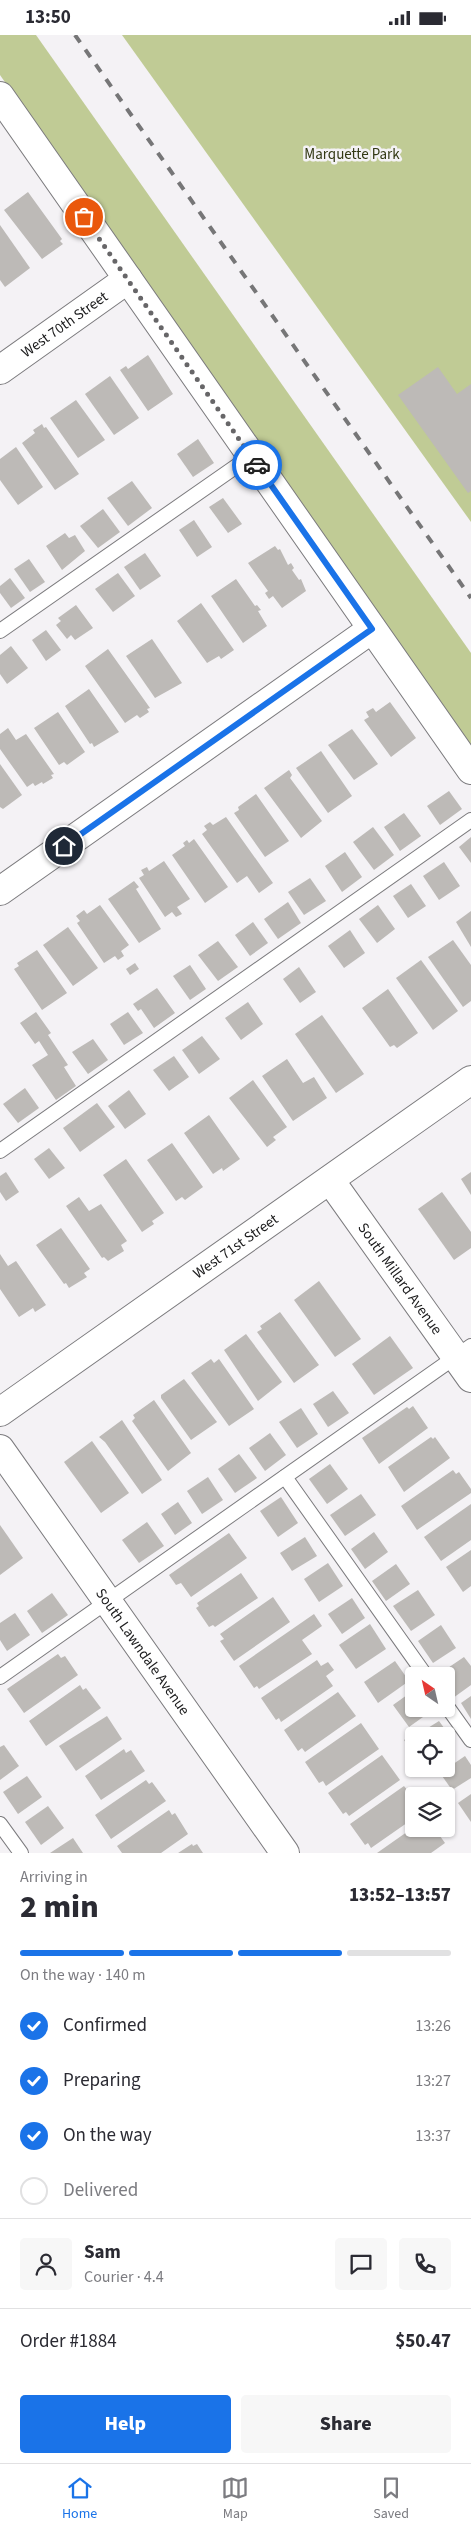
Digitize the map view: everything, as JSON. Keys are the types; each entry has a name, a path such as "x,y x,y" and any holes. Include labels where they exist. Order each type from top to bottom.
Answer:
{"street":[{"path":"3,106 128,279 471,770"},
{"name":"West 70th Street","path":"0,370 128,279"},
{"path":"0,891 372,629"},
{"name":"West 71st Street","path":"0,1412 471,1080"},
{"name":"South Millard Avenue","path":"330,1180 466,1360"},
{"name":"South Lawndale Avenue","path":"0,1449 285,1853"}],"lane":[{"path":"0,631 252,456"},
{"path":"0,1151 471,820"},
{"path":"0,1677 285,1477 466,1360"},
{"path":"285,1477 420,1667"},
{"path":"455,1717 471,1740"},
{"path":"0,1824 21,1853"}],"green space":[{"path":"0,35 36,35 471,653 471,751 0,75"},
{"name":"Marquette Park","path":"122,35 471,35 471,522"}],"building":[{"path":"28,192 62,239 60,241 63,244 42,259 4,210"},
{"path":"0,225 30,268 5,287 0,280"},
{"path":"148,355 173,394 148,411 120,370 126,366 128,369"},
{"path":"438,367 457,394 471,384 471,491 468,493 398,395"},
{"path":"110,376 139,418 114,435 85,394"},
{"path":"76,400 105,440 78,458 50,418"},
{"path":"42,424 79,474 55,490 22,443 35,433 33,430"},
{"path":"198,439 214,463 193,477 177,454"},
{"path":"16,447 43,487 18,505 0,480 0,459"},
{"path":"132,481 152,508 128,526 107,498"},
{"path":"223,498 242,524 228,533 209,507"},
{"path":"103,509 120,532 98,548 80,526"},
{"path":"194,520 212,547 197,557 179,530"},
{"path":"65,533 69,538 75,535 85,551 62,570 46,546"},
{"path":"275,546 278,550 280,549 288,565 291,563 294,568 292,570 299,580 301,579 306,591 282,608 273,596 269,599 265,593 268,591 248,563"},
{"path":"145,553 161,576 140,590 124,567"},
{"path":"29,559 45,582 30,592 14,569"},
{"path":"118,573 135,596 113,612 95,589"},
{"path":"10,578 25,598 11,608 0,593 0,586"},
{"path":"236,579 255,606 257,605 261,610 258,611 267,626 243,643 211,596"},
{"path":"201,603 234,650 221,659 219,656 207,663 177,621"},
{"path":"76,605 93,628 75,640 71,635 67,639 56,625 61,621 58,618"},
{"path":"46,630 61,650 46,661 32,640"},
{"path":"152,639 182,683 155,698 126,656"},
{"path":"11,646 28,668 7,684 0,674 0,655"},
{"path":"108,649 150,708 147,709 149,712 140,718 137,715 125,723 85,666"},
{"path":"89,689 119,732 94,747 92,743 90,744 65,706"},
{"path":"390,702 416,738 391,757 364,720 369,717 366,712 373,708 376,712"},
{"path":"58,712 85,752 67,765 64,762 59,765 34,728"},
{"path":"8,728 16,740 26,734 54,774 51,775 53,778 43,784 42,782 35,786 33,783 27,787 0,749 0,734"},
{"path":"352,729 378,764 354,780 328,745"},
{"path":"321,751 352,796 328,813 296,768"},
{"path":"0,764 22,795 3,809 0,807"},
{"path":"289,770 292,775 290,778 322,821 301,838 264,788"},
{"path":"449,791 462,809 440,825 427,806"},
{"path":"256,794 289,841 265,857 234,813 239,810 238,807"},
{"path":"404,813 421,836 400,851 384,827"},
{"path":"226,817 273,883 259,893 247,876 237,883 202,834 207,830 204,826 210,822 213,825"},
{"path":"373,827 394,855 374,870 353,842"},
{"path":"471,837 471,863 459,847"},
{"path":"194,839 228,887 205,903 172,855 185,846 183,843 187,840 189,843"},
{"path":"345,852 362,877 342,892 325,866"},
{"path":"164,861 190,899 177,907 182,914 176,917 172,912 165,917 139,878 144,875 141,870 147,867 149,871"},
{"path":"444,862 460,886 439,900 423,876"},
{"path":"310,878 326,901 304,915 288,892"},
{"path":"134,881 139,887 136,889 161,929 139,943 108,899"},
{"path":"411,884 426,906 408,918 393,896"},
{"path":"288,902 301,923 278,939 264,919"},
{"path":"100,905 129,945 121,951 124,956 118,960 115,956 104,963 77,923 80,921 76,916 84,910 87,914"},
{"path":"378,905 395,929 377,943 359,919"},
{"path":"471,911 471,947 456,922"},
{"path":"253,922 268,943 250,956 235,935"},
{"path":"68,927 98,968 73,986 43,945"},
{"path":"350,930 365,953 344,968 328,946"},
{"path":"453,940 471,965 471,1001 463,1007 428,957"},
{"path":"218,941 238,967 218,981 198,955"},
{"path":"37,950 67,993 42,1010 14,969 19,966 17,963"},
{"path":"421,960 458,1011 433,1030 396,978"},
{"path":"135,963 139,969 130,975 126,969"},
{"path":"190,965 206,989 190,1000 173,976"},
{"path":"299,967 316,992 300,1003 283,979"},
{"path":"157,988 175,1013 154,1028 141,1009 138,1011 133,1004"},
{"path":"388,989 418,1033 397,1048 394,1045 390,1047 362,1008"},
{"path":"248,1002 263,1024 241,1040 225,1018"},
{"path":"36,1012 51,1033 48,1035 68,1065 64,1067 76,1086 56,1100 32,1065 48,1055 39,1041 35,1044 20,1023"},
{"path":"128,1012 143,1033 124,1045 110,1024"},
{"path":"322,1015 364,1074 336,1093 295,1034"},
{"path":"202,1036 220,1059 199,1074 182,1050"},
{"path":"93,1039 108,1060 88,1074 72,1052"},
{"path":"174,1056 189,1077 169,1091 153,1070"},
{"path":"287,1059 303,1083 314,1077 327,1098 293,1121 262,1076"},
{"path":"253,1080 287,1127 273,1137 276,1140 267,1147 229,1098"},
{"path":"25,1088 39,1108 18,1123 3,1104"},
{"path":"129,1090 146,1114 125,1129 108,1106"},
{"path":"97,1103 115,1127 80,1152 63,1128"},
{"path":"209,1115 240,1159 223,1171 222,1168 213,1174 184,1133"},
{"path":"172,1143 203,1187 185,1200 182,1197 176,1201 147,1160"},
{"path":"49,1148 65,1168 49,1179 34,1159"},
{"path":"126,1159 164,1213 152,1221 154,1224 142,1232 103,1175"},
{"path":"6,1172 19,1192 6,1201 0,1192 0,1176"},
{"path":"471,1172 471,1195 461,1179"},
{"path":"442,1192 471,1232 471,1248 454,1260 418,1209"},
{"path":"79,1197 89,1211 101,1204 127,1241 121,1245 124,1251 108,1261 104,1257 102,1258 66,1206"},
{"path":"61,1228 90,1269 84,1273 87,1277 69,1288 66,1283 64,1284 36,1245"},
{"path":"0,1254 8,1266 16,1261 46,1305 35,1312 33,1308 19,1317 0,1289"},
{"path":"319,1281 361,1339 335,1357 294,1300"},
{"path":"280,1312 319,1365 294,1383 257,1332 262,1329 260,1326"},
{"path":"246,1334 282,1382 258,1401 224,1350"},
{"path":"390,1336 413,1368 374,1395 352,1364"},
{"path":"211,1359 214,1363 219,1359 254,1409 229,1426 191,1373"},
{"path":"184,1379 217,1422 191,1440 161,1398 161,1395"},
{"path":"333,1391 349,1413 328,1427 313,1404"},
{"path":"154,1400 191,1453 168,1471 132,1421 135,1418 133,1415"},
{"path":"413,1406 428,1428 379,1464 362,1438 407,1407 409,1409"},
{"path":"301,1408 318,1434 297,1448 279,1422"},
{"path":"122,1420 162,1480 142,1494 105,1442 99,1437"},
{"path":"270,1433 286,1455 265,1471 249,1448"},
{"path":"431,1437 433,1439 435,1437 450,1458 404,1492 388,1467"},
{"path":"92,1441 129,1493 101,1513 64,1462"},
{"path":"239,1454 257,1478 235,1493 218,1469"},
{"path":"330,1464 348,1489 327,1504 309,1479"},
{"path":"453,1470 456,1474 459,1472 471,1489 471,1493 417,1530 401,1506"},
{"path":"208,1477 223,1500 202,1514 187,1491"},
{"path":"361,1494 376,1515 345,1536 330,1515"},
{"path":"281,1497 298,1523 278,1537 260,1511"},
{"path":"178,1502 192,1523 175,1535 161,1514"},
{"path":"471,1504 471,1540 441,1561 424,1537"},
{"path":"147,1522 164,1546 139,1563 122,1540"},
{"path":"0,1525 23,1558 0,1575"},
{"path":"374,1532 388,1552 365,1569 351,1549"},
{"path":"229,1533 247,1558 191,1597 181,1583 176,1585 169,1575"},
{"path":"305,1537 317,1556 292,1571 280,1553"},
{"path":"471,1550 471,1586 463,1592 446,1567"},
{"path":"328,1563 343,1586 319,1602 304,1579"},
{"path":"396,1564 410,1584 386,1601 372,1581"},
{"path":"241,1573 258,1598 215,1627 213,1625 209,1627 196,1608 199,1606 197,1603"},
{"path":"418,1590 435,1615 411,1631 393,1606"},
{"path":"52,1593 68,1615 42,1633 27,1611"},
{"path":"273,1597 290,1622 234,1661 220,1641 224,1639 220,1634"},
{"path":"352,1598 365,1618 342,1634 328,1614"},
{"path":"15,1613 30,1635 7,1651 0,1640 0,1623"},
{"path":"314,1614 322,1626 302,1640 312,1654 259,1689 257,1686 254,1688 239,1666"},
{"path":"370,1624 386,1649 356,1669 339,1645"},
{"path":"441,1625 456,1648 433,1663 418,1641"},
{"path":"58,1654 61,1658 65,1656 78,1675 24,1713 7,1689"},
{"path":"464,1657 471,1666 471,1685 455,1697 455,1667 449,1667"},
{"path":"317,1660 321,1666 328,1662 334,1670 326,1676 333,1686 281,1722 279,1718 276,1720 261,1698"},
{"path":"395,1661 405,1675 405,1684 378,1703 364,1682"},
{"path":"80,1685 83,1690 86,1688 101,1708 46,1746 29,1721"},
{"path":"338,1692 356,1716 305,1752 302,1748 298,1751 284,1730"},
{"path":"405,1696 405,1717 423,1717 409,1727 393,1705"},
{"path":"471,1696 471,1719 461,1703"},
{"path":"107,1716 122,1739 76,1771 59,1746"},
{"path":"439,1721 443,1727 429,1727"},
{"path":"361,1723 379,1749 326,1786 323,1781 319,1783 305,1762"},
{"path":"4,1745 19,1766 0,1780 0,1747"},
{"path":"124,1749 126,1753 131,1750 145,1771 101,1800 85,1776"},
{"path":"382,1755 400,1780 349,1816 346,1812 343,1814 328,1793"},
{"path":"465,1756 471,1765 471,1778 455,1788 450,1787 443,1777 455,1777 455,1763"},
{"path":"27,1776 42,1797 18,1814 3,1792"},
{"path":"146,1780 149,1784 152,1782 166,1801 111,1839 95,1815"},
{"path":"404,1786 405,1787 405,1824 371,1848 368,1843 365,1845 350,1824"},
{"path":"471,1794 471,1822 458,1803"},
{"path":"48,1806 64,1828 41,1845 25,1822"},
{"path":"169,1810 172,1815 175,1813 188,1834 161,1853 122,1853 117,1846"},
{"path":"405,1833 405,1837 441,1837 445,1843 431,1853 377,1853"},
{"path":"73,1838 83,1853 50,1853"},
{"path":"192,1844 193,1846 197,1844 203,1853 178,1853"}],"railway":[{"path":"75,35 471,598"}],"way so far":[{"path":"84,217 257,465"}],"route":[{"path":"64,846 372,629 257,465"}]}
